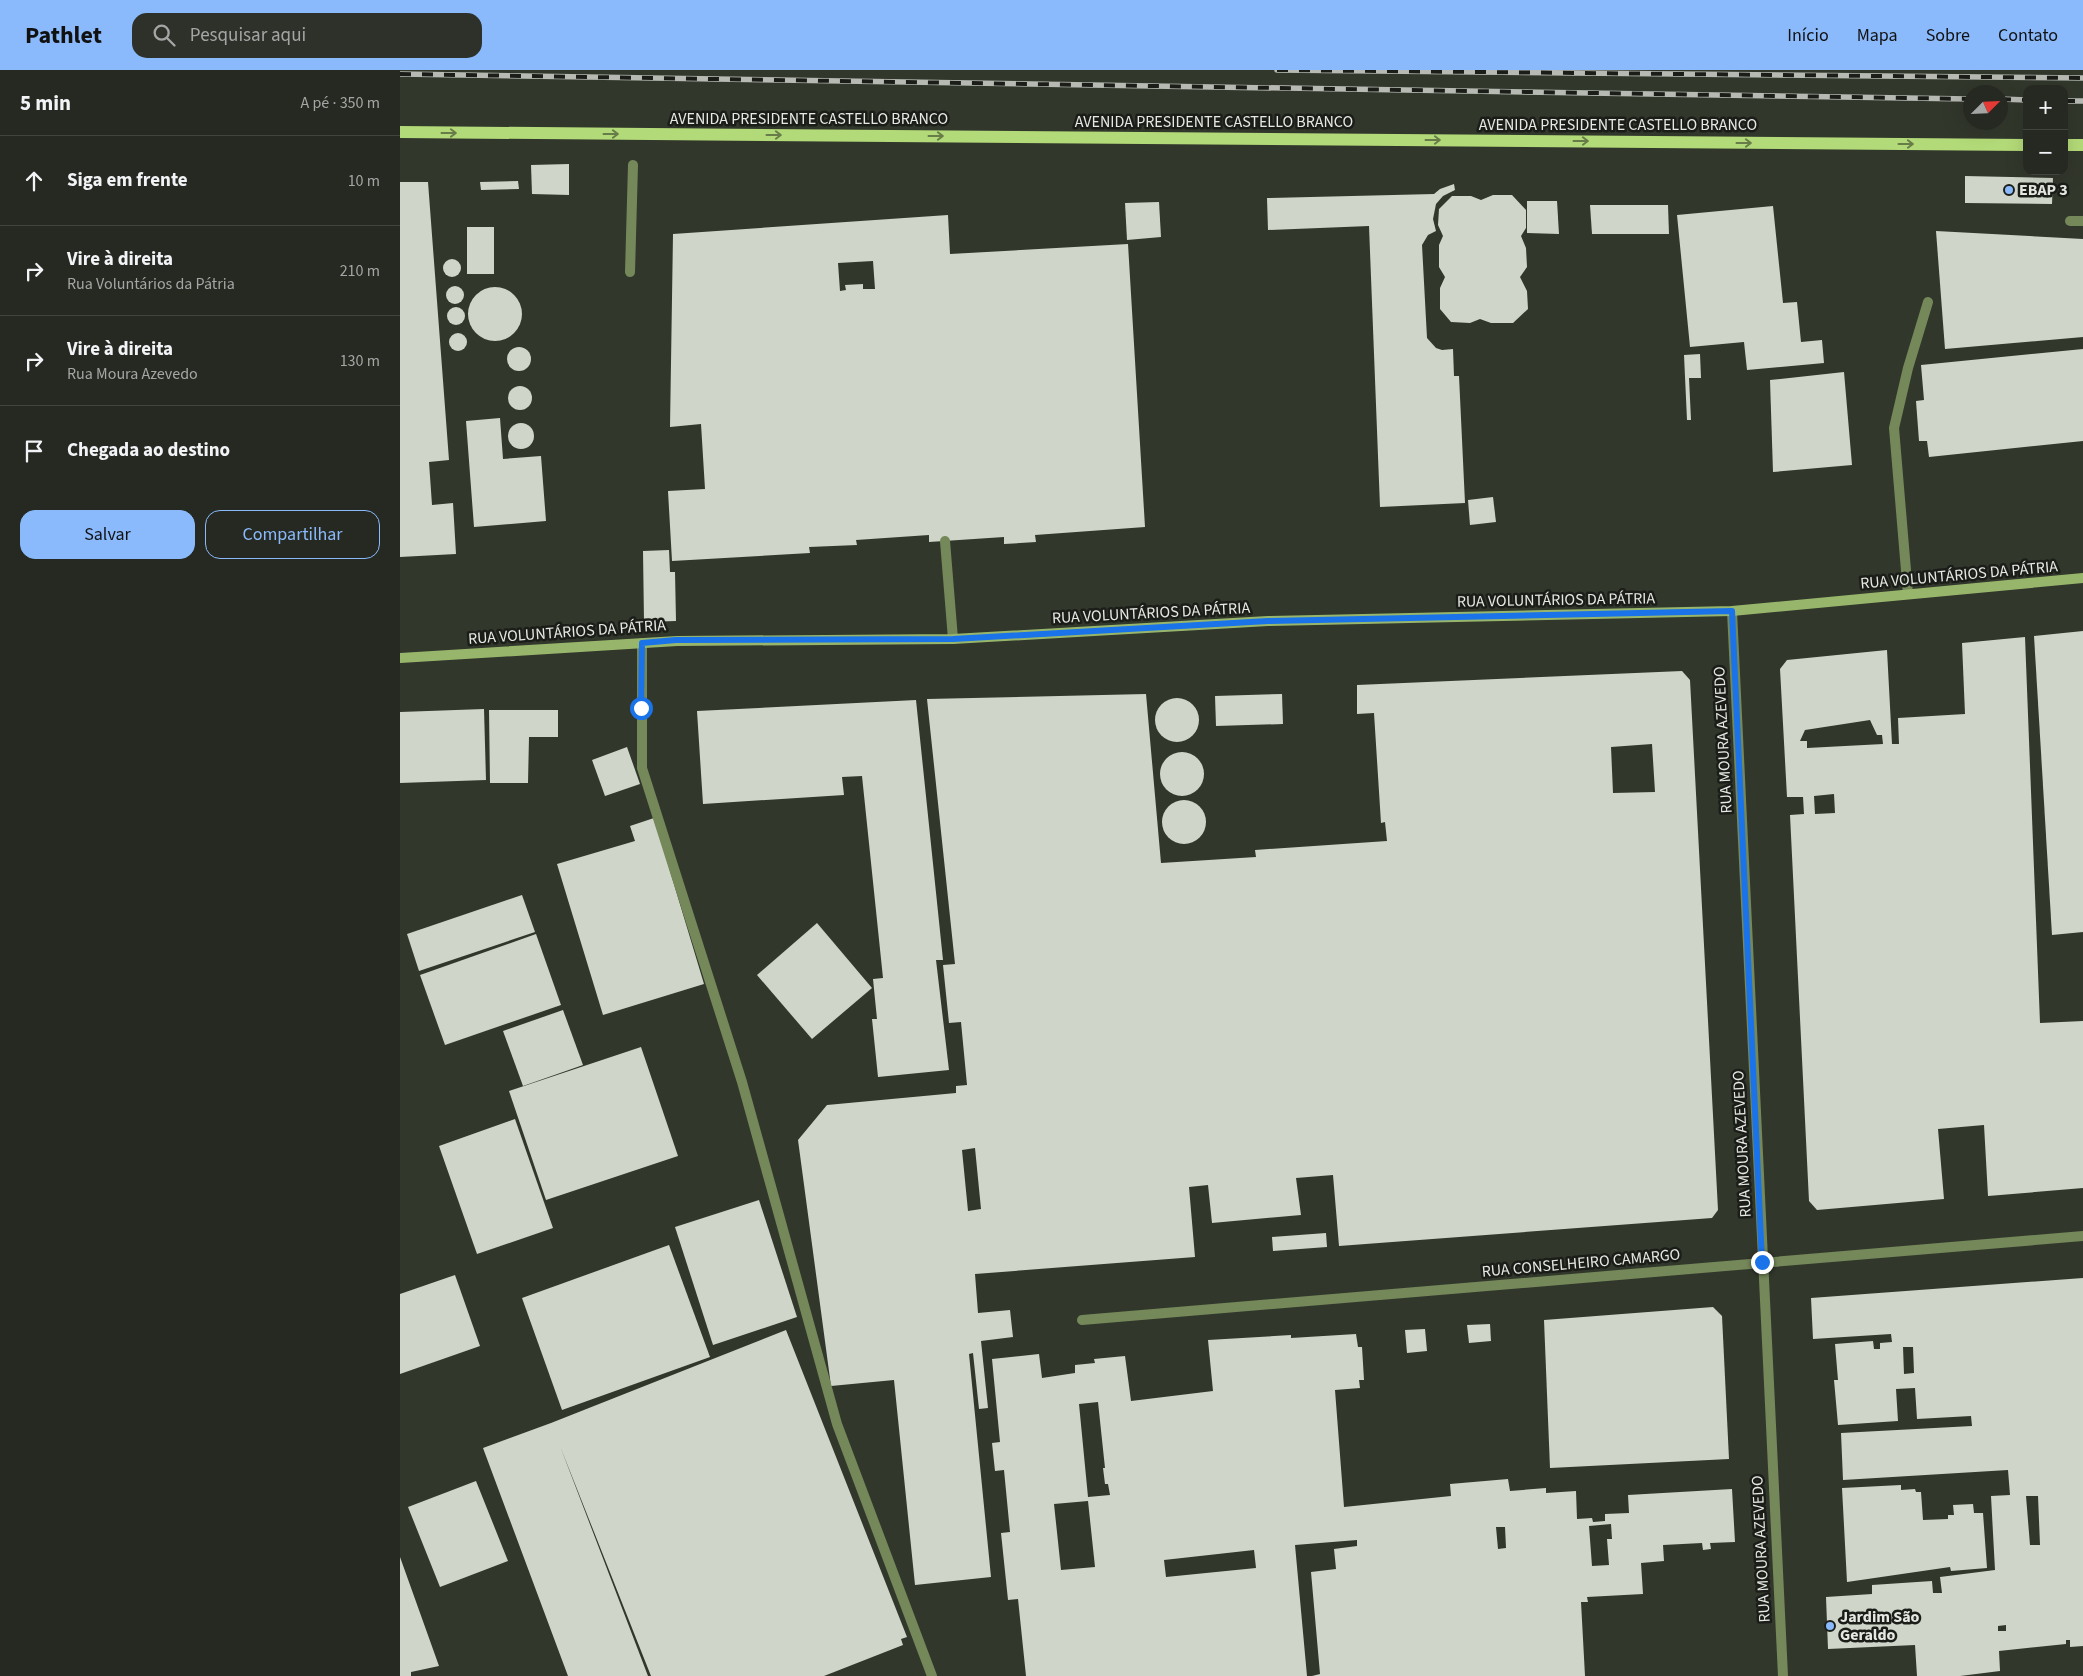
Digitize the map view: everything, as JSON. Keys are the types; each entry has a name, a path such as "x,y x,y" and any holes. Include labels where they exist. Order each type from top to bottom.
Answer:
{"main road":[{"name":"AVENIDA PRESIDENTE CASTELLO BRANCO","path":"400,132 2023,145"},
{"path":"2068,145 2083,145"},
{"name":"RUA VOLUNTÁRIOS DA PÁTRIA","path":"400,658 676,640 953,639 1268,621 1732,611 2083,578"}],"street":[{"path":"630,272 633,165"},
{"path":"2070,221 2083,221"},
{"path":"1908,594 1894,428 1908,368 1928,302"},
{"path":"945,541 953,639"},
{"name":"RUA MOURA AZEVEDO","path":"1732,611 1783,1676"},
{"path":"642,643 642,768 742,1082 837,1424 932,1676"},
{"name":"RUA CONSELHEIRO CAMARGO","path":"1082,1320 2083,1236"}],"building":[{"path":"569,164 569,195 532,194 531,165"},
{"name":"EBAP 3","path":"1965,176 2053,178 2052,204 1965,203"},
{"path":"518,181 519,189 481,190 480,182"},
{"path":"400,182 428,182 449,460 429,462 432,505 453,503 456,554 400,557"},
{"path":"1454,184 1455,190 1443,196 1436,204 1433,219 1436,231 1428,235 1422,245 1427,338 1436,348 1442,350 1453,349 1454,376 1459,376 1465,503 1380,507 1369,226 1268,230 1267,198 1434,194 1440,189"},
{"path":"1493,195 1512,195 1526,210 1526,228 1521,236 1526,248 1527,267 1520,277 1527,291 1528,309 1513,323 1491,323 1480,319 1470,323 1451,322 1440,309 1440,288 1445,277 1439,267 1439,245 1443,236 1438,225 1439,209 1452,196 1471,196 1481,200"},
{"path":"1527,201 1557,201 1559,234 1527,233"},
{"path":"1159,202 1161,237 1127,240 1125,203"},
{"path":"1590,205 1668,205 1669,234 1592,234"},
{"path":"1773,206 1783,303 1797,302 1801,342 1822,340 1824,363 1747,370 1744,342 1690,347 1677,215"},
{"path":"948,215 950,254 1128,244 1145,527 1035,535 1036,542 1004,544 1004,537 929,542 929,535 856,540 857,545 809,547 810,553 672,561 668,491 705,489 701,424 670,427 673,234","holes":["873,261 875,289 863,289 863,284 845,285 846,290 840,291 838,263"]},
{"path":"467,227 494,227 494,274 467,274"},
{"path":"1936,231 2083,239 2083,337 1945,349"},
{"path":"452,259 458,262 461,268 458,274 452,277 446,274 443,268 446,262"},
{"path":"455,286 461,289 464,295 461,301 455,304 449,301 446,295 449,289"},
{"path":"495,287 505,289 514,295 520,304 522,314 520,324 514,333 505,339 495,341 485,339 476,333 470,324 468,314 470,304 476,295 485,289"},
{"path":"456,307 462,310 465,316 462,322 456,325 450,322 447,316 450,310"},
{"path":"458,333 464,336 467,342 464,348 458,351 452,348 449,342 452,336"},
{"path":"519,347 528,350 531,359 528,368 519,371 510,368 507,359 510,350"},
{"path":"2083,349 2083,441 1929,457 1927,441 1919,441 1916,401 1924,400 1921,365"},
{"path":"1700,354 1701,378 1689,378 1691,420 1687,420 1684,355"},
{"path":"1844,372 1852,465 1773,472 1770,380"},
{"path":"520,386 529,389 532,398 529,407 520,410 511,407 508,398 511,389"},
{"path":"500,418 503,459 541,456 546,521 474,527 466,421"},
{"path":"521,423 530,427 534,436 530,445 521,449 512,445 508,436 512,427"},
{"path":"1493,497 1496,522 1470,525 1468,500"},
{"path":"669,550 670,572 675,572 676,621 644,622 643,551"},
{"path":"2083,631 2083,932 2052,935 2034,636"},
{"path":"2025,637 2040,1023 2083,1021 2083,1188 1988,1196 1984,1125 1938,1129 1944,1199 1817,1210 1809,1201 1790,815 1804,814 1803,797 1787,797 1780,669 1787,660 1887,650 1892,744 1899,744 1898,718 1965,714 1962,643","holes":["1870,720 1877,735 1882,735 1883,744 1807,748 1807,741 1800,741 1805,730","1834,794 1835,813 1815,814 1814,796"]},
{"path":"1682,671 1690,680 1718,1210 1712,1218 1339,1246 1333,1175 1296,1178 1301,1215 1212,1223 1208,1185 1189,1187 1195,1257 975,1274 978,1313 1010,1310 1013,1337 981,1341 988,1408 979,1409 973,1353 969,1354 991,1577 915,1585 894,1380 831,1386 798,1140 827,1105 956,1093 956,1086 967,1085 961,1022 949,1023 943,965 955,964 927,699 1146,694 1161,863 1256,857 1255,850 1387,841 1385,822 1381,823 1374,713 1357,714 1357,685","holes":["1652,744 1655,792 1613,793 1611,747","975,1148 981,1209 968,1211 962,1150"]},
{"path":"1282,694 1283,724 1216,726 1215,696"},
{"path":"1173,698 1181,698 1193,704 1199,720 1193,736 1181,742 1173,742 1161,736 1155,724 1155,716 1161,704"},
{"path":"916,700 943,960 936,960 949,1070 878,1077 872,1019 877,1019 873,979 883,978 862,776 842,777 844,795 703,804 697,711"},
{"path":"484,709 486,780 400,783 400,712"},
{"path":"489,710 558,710 558,737 529,737 528,783 490,783"},
{"path":"627,747 640,784 605,796 592,760"},
{"path":"1178,752 1186,752 1198,758 1204,774 1198,790 1186,796 1178,796 1166,790 1160,778 1160,770 1166,758"},
{"path":"1180,800 1188,800 1200,806 1206,822 1200,838 1188,844 1180,844 1168,838 1162,826 1162,818 1168,806"},
{"path":"654,818 704,984 603,1015 557,864 635,841 630,826"},
{"path":"522,895 535,932 419,971 407,934"},
{"path":"817,923 872,988 812,1039 757,975"},
{"path":"536,934 561,1005 445,1045 420,975"},
{"path":"563,1010 583,1065 523,1086 503,1031"},
{"path":"641,1047 678,1156 546,1200 509,1091"},
{"path":"515,1119 553,1228 477,1254 439,1146"},
{"path":"759,1200 797,1317 713,1345 675,1227"},
{"path":"1326,1233 1327,1247 1273,1251 1272,1237"},
{"path":"669,1245 710,1357 562,1410 522,1298"},
{"path":"455,1275 480,1346 400,1374 400,1294"},
{"path":"2083,1278 2083,1646 2070,1647 2070,1640 2066,1640 2066,1644 1999,1651 2000,1671 1960,1676 1917,1676 1915,1645 1828,1649 1826,1597 1872,1594 1872,1585 1932,1581 1933,1593 1942,1593 1940,1577 1995,1570 1991,1496 2010,1495 2008,1470 1843,1480 1841,1433 1972,1426 1971,1416 1917,1419 1915,1388 1896,1389 1898,1421 1838,1425 1834,1380 1838,1380 1835,1344 1873,1341 1874,1349 1880,1349 1880,1343 1892,1342 1891,1334 1813,1339 1811,1298","holes":["1903,1347 1913,1347 1914,1373 1904,1374","2026,1496 2038,1496 2040,1545 2030,1545","2006,1625 2006,1631 1998,1631 1998,1626"]},
{"path":"1713,1307 1722,1316 1729,1459 1550,1468 1544,1320"},
{"path":"1490,1324 1491,1341 1469,1343 1467,1325"},
{"path":"1425,1329 1427,1351 1407,1353 1405,1330"},
{"path":"786,1330 907,1637 901,1639 903,1645 824,1676 651,1676 560,1446 648,1676 568,1676 483,1448"},
{"path":"1356,1334 1358,1347 1362,1347 1364,1380 1359,1380 1360,1388 1335,1390 1344,1507 1451,1496 1450,1484 1508,1479 1510,1491 1546,1488 1546,1493 1576,1491 1577,1519 1592,1518 1593,1522 1605,1521 1605,1514 1629,1513 1628,1495 1732,1489 1735,1542 1710,1543 1711,1549 1703,1550 1702,1543 1663,1545 1664,1561 1641,1563 1643,1594 1587,1597 1588,1602 1581,1602 1585,1676 1312,1676 1320,1674 1311,1572 1336,1569 1334,1549 1357,1546 1357,1540 1295,1545 1307,1676 1026,1676 1018,1599 1008,1600 1001,1533 1010,1532 1004,1470 995,1471 992,1443 1000,1442 992,1359 1039,1354 1042,1378 1075,1373 1075,1365 1095,1363 1094,1359 1125,1356 1131,1401 1213,1391 1208,1340 1291,1335 1291,1338","holes":["1098,1402 1105,1484 1108,1484 1110,1495 1088,1497 1079,1404","1088,1501 1095,1567 1061,1570 1054,1504","1611,1524 1612,1539 1607,1539 1609,1565 1592,1566 1589,1526","1496,1527 1505,1527 1506,1548 1498,1549","1254,1550 1256,1568 1166,1577 1164,1560"]},
{"path":"476,1481 508,1561 440,1587 408,1507"},
{"path":"1901,1485 1901,1490 1915,1489 1916,1492 1921,1492 1923,1520 1948,1519 1948,1515 1954,1515 1953,1505 1973,1504 1974,1513 1983,1513 1987,1568 1951,1571 1950,1567 1847,1582 1842,1488"},
{"path":"400,1557 439,1666 411,1672 411,1676 400,1676"}],"railway":[{"path":"1277,70 2083,78"},
{"path":"400,74 1963,99"},
{"path":"2008,99 2023,100"},
{"path":"2068,101 2083,101"}],"place":[{"name":"EBAP 3","path":"2009,190"},
{"name":"Jardim São Geraldo","path":"1830,1626"}],"route":[{"path":"641,708 642,643 676,640 953,639 1268,621 1732,611 1762,1262"}]}
